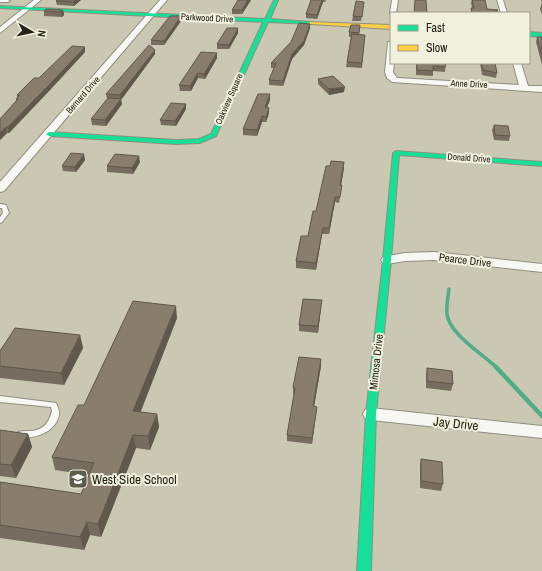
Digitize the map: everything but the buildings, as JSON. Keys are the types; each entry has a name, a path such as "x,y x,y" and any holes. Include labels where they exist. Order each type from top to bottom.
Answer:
{"street":[{"path":"0,31 38,0"},
{"name":"Bernard Drive","path":"0,189 5,177 49,134 164,0"},
{"name":"Oakview Square","path":"49,134 176,142 200,141 214,135 265,21 276,0"},
{"path":"393,12 395,0"},
{"path":"500,0 504,12"},
{"name":"Parkwood Drive","path":"0,7 390,27"},
{"path":"530,34 542,35"},
{"name":"Anne Drive","path":"390,58 389,72 390,76 395,80 542,89"},
{"path":"517,64 524,88"},
{"name":"Donald Drive","path":"396,153 542,164"},
{"name":"Mimosa Drive","path":"364,571 371,414 387,260 396,153"},
{"name":"Pearce Drive","path":"387,260 405,257 434,256 542,268"},
{"name":"Jay Drive","path":"371,414 542,432"}],"lane":[{"path":"0,1 8,1"},
{"path":"0,206 4,206 6,213 0,221"},
{"path":"0,399 53,405 56,411 55,420 48,430 39,433 12,433"}],"waterway":[{"path":"449,289 447,302 449,322 468,344 497,368"},
{"path":"497,368 542,416"}],"traffic: fast":[{"path":"49,134 176,142 200,141 214,135 276,0"},
{"path":"0,7 311,23"},
{"path":"530,34 542,35"},
{"path":"364,571 371,414 387,260 396,153 542,164"}],"traffic: slow":[{"path":"311,23 390,27"}],"place":[{"name":"West Side School","path":"78,479"}]}
